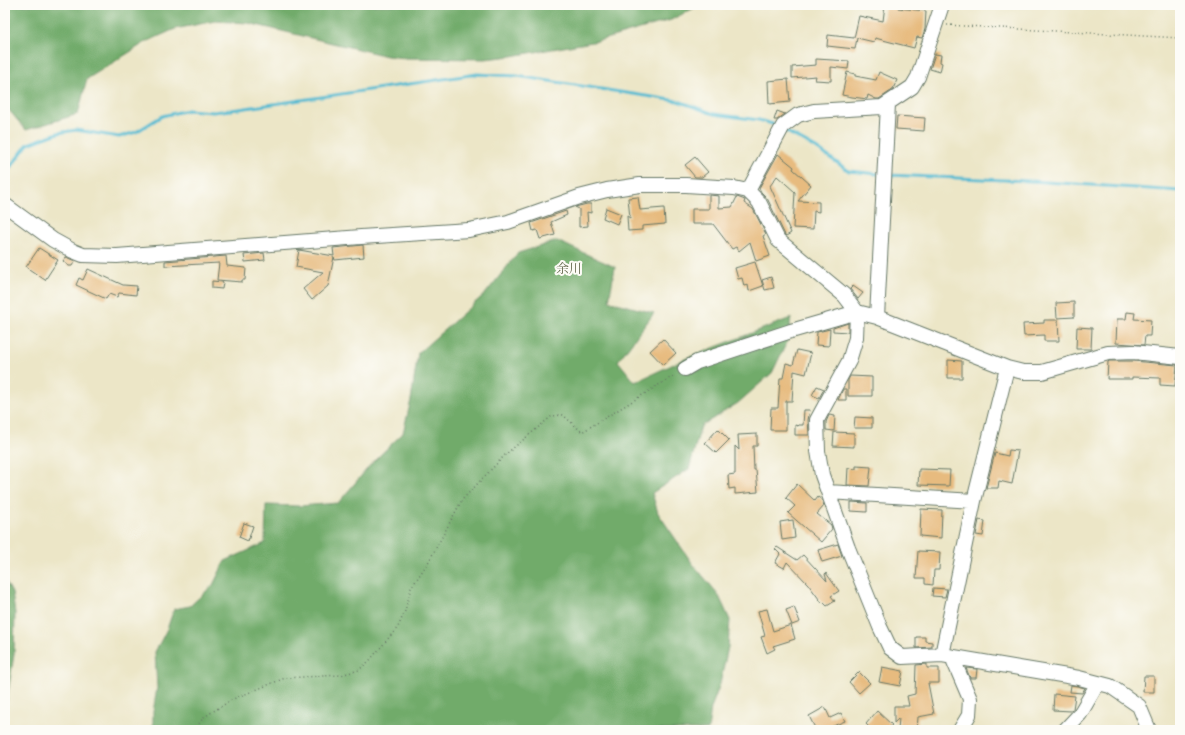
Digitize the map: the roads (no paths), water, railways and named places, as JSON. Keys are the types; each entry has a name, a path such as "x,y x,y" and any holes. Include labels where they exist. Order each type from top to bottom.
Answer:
{"street":[{"path":"748,191 782,126 798,116 814,111 882,107 912,87 918,76 942,5"},
{"path":"877,317 888,104"},
{"path":"5,205 53,240 73,251 82,255 117,256 361,236 469,230 508,222 579,197 607,190 640,185 686,185 734,188 748,191 759,202 778,240 844,295 857,312 856,338 849,361 817,420 818,451 822,476 851,556 890,648 902,657 947,656 1079,678 1110,686 1139,706 1148,730"},
{"path":"685,369 697,362 791,331 857,312 877,317 1007,368 1022,372 1042,372 1108,353 1134,352 1180,357"},
{"path":"960,730 969,715 970,700 947,656 974,501 1007,368"},
{"path":"828,492 974,501"},
{"path":"1064,730 1080,714 1098,683"}],"waterway":[{"path":"5,171 9,169 28,144 58,133 76,130 119,137 136,132 162,116 188,110 213,112 239,109 477,74 517,76 678,101 714,114 759,120 776,125"},
{"path":"785,131 816,148 849,171 878,174"},
{"path":"888,175 1031,181 1180,191"}],"district":[{"name":"余川","path":"569,269"}]}
